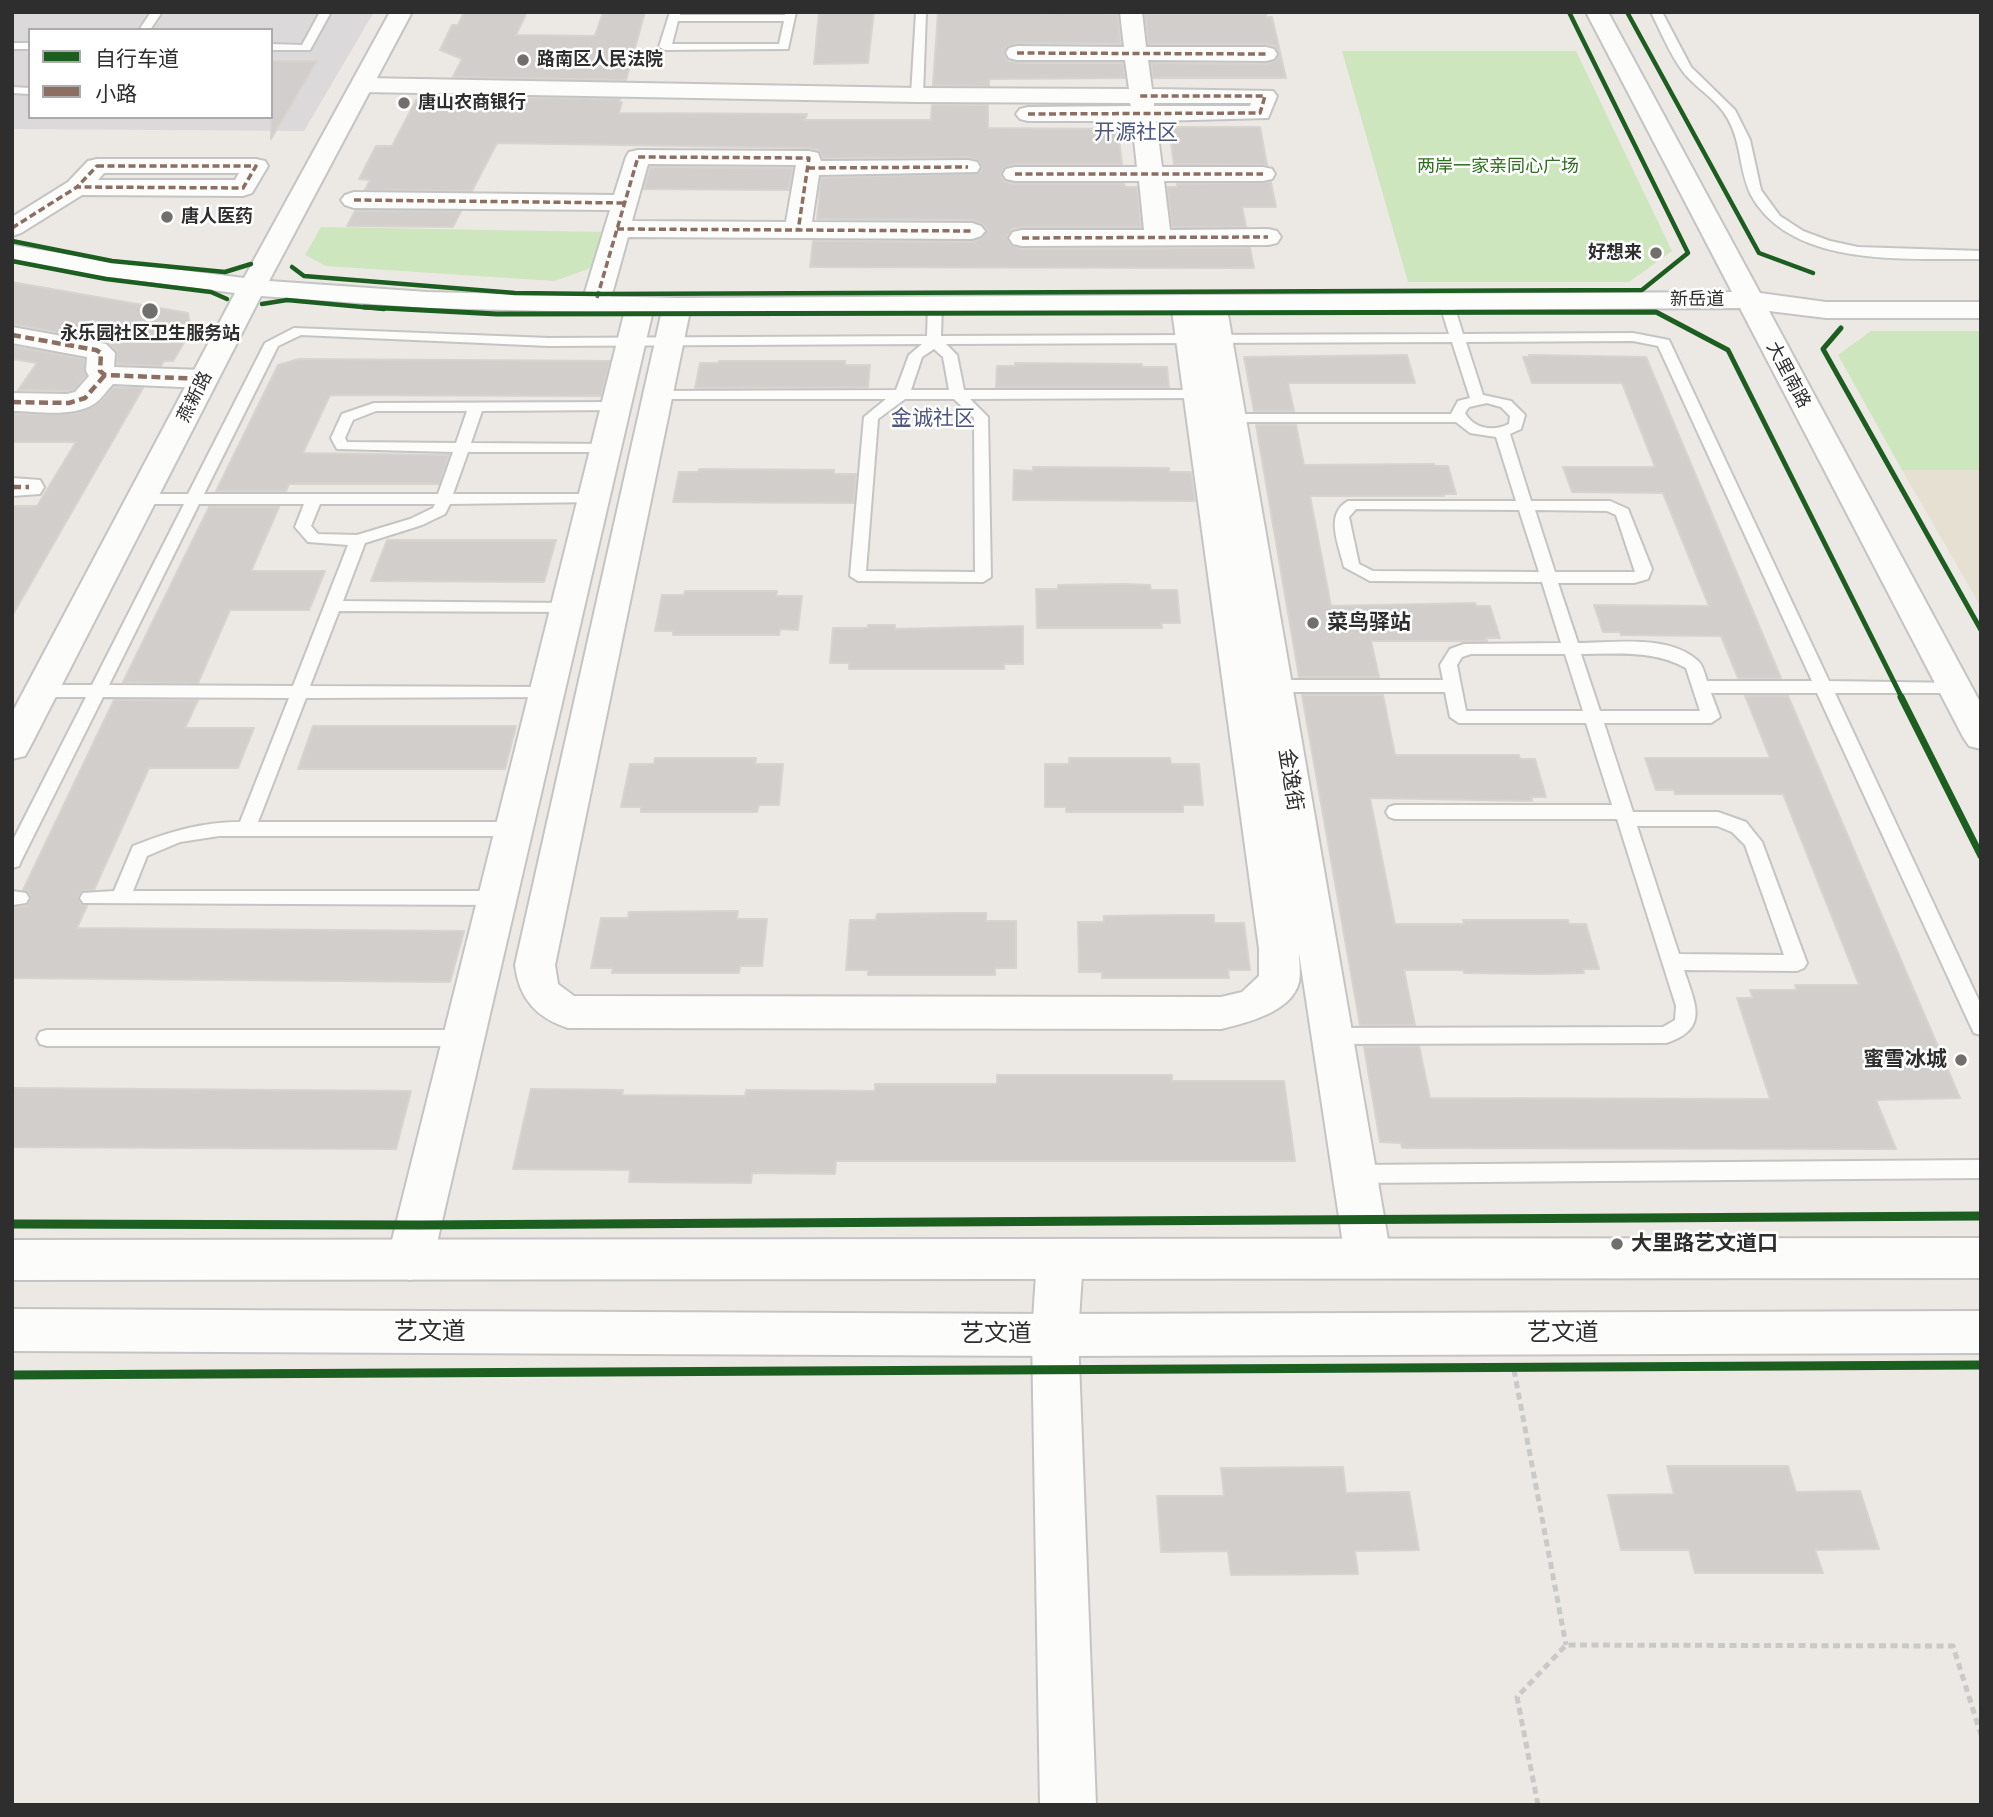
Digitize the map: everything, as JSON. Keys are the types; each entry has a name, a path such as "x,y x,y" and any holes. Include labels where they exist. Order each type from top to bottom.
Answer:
{"street":[{"name":"燕新路","path":"12,747 252,287 401,12"},
{"path":"1131,12 1158,238"},
{"name":"大里南路","path":"1597,12 1747,300 1981,737"},
{"path":"1017,53 1266,54"},
{"path":"363,85 917,95 1141,105"},
{"path":"1028,114 1141,105"},
{"path":"595,305 638,157 810,158 798,231"},
{"path":"12,228 78,187 97,166 256,166 243,188 78,187"},
{"path":"808,168 968,167"},
{"path":"1015,174 1262,174"},
{"path":"354,200 625,202"},
{"path":"617,229 972,231"},
{"path":"1022,238 1269,237"},
{"name":"新岳道","path":"12,253 106,270 252,287 401,298 595,305 1747,300 1826,310 1981,310"},
{"name":"新岳道","path":"1747,300 1816,286 1981,286"},
{"name":"金逸街","path":"1198,303 1204,340 1231,418 1368,1257"},
{"path":"410,1260 640,306"},
{"path":"677,306 535,965 537,984 550,1003 568,1012 1221,1013 1254,1005 1279,982 1279,949 1198,394 1204,340"},
{"path":"12,335 96,350 101,353 100,371 106,375 204,379"},
{"path":"12,402 69,403 85,398 106,375"},
{"path":"12,1260 1981,1258"},
{"path":"1060,1259 1055,1335 1068,1805"},
{"name":"艺文道","path":"12,1330 1055,1335 1981,1332"}],"lane":[{"path":"145,28 157,12"},
{"path":"273,47 306,48 326,12"},
{"path":"917,95 921,12"},
{"path":"1656,12 1687,68 1727,107 1745,142 1749,171 1758,196 1776,219 1801,235 1835,247 1877,252 1981,255"},
{"path":"674,15 790,15 784,47 665,47 674,15"},
{"path":"1446,302 1477,399"},
{"path":"934,342 935,305"},
{"path":"12,861 272,343 299,331 536,341 632,342 1633,337 1664,343 1981,1027"},
{"path":"934,342 950,355 957,394 981,417 983,577 858,576 871,417 902,394 916,355 934,342"},
{"path":"658,396 1198,394"},
{"path":"1477,399 1497,401 1514,409 1518,415 1516,426 1502,433 1481,432 1464,424 1459,418 1459,408 1477,399"},
{"path":"606,448 352,447 342,446 338,438 347,417 374,407 617,406"},
{"path":"314,499 303,527 314,539 358,540 416,522 440,510 476,407"},
{"path":"1231,418 1459,418"},
{"path":"1332,1036 1666,1035 1685,1024 1686,1006 1502,433"},
{"path":"141,499 594,499"},
{"path":"1353,504 1524,504 1596,504 1623,512 1644,569 1642,575 1634,578 1370,576 1352,567 1341,517 1344,509 1353,504"},
{"path":"247,828 358,540"},
{"path":"332,606 567,608"},
{"path":"1470,648 1653,649 1673,654 1693,665 1711,717 1460,716 1452,686 1448,665 1456,653 1470,648"},
{"path":"1275,686 1452,686"},
{"path":"1701,687 1954,687"},
{"path":"41,691 547,693"},
{"path":"1395,812 1718,819 1739,827 1754,842 1797,963 1672,962"},
{"path":"120,898 141,851 177,836 247,828 514,829"},
{"path":"90,898 497,898"},
{"path":"47,1038 464,1038"},
{"path":"1355,1174 1981,1169"}],"path":[{"path":"1500,1367 1528,1367"},
{"path":"1514,1367 1566,1645"},
{"path":"1538,1805 1517,1697 1566,1645 1953,1646 1981,1735"}],"shaded area":[{"path":"12,12 374,12 304,131 12,129"},
{"path":"1902,470 1981,470 1981,607"}],"green space":[{"name":"两岸一家亲同心广场","path":"1342,51 1576,51 1672,251 1629,282 1408,282"},
{"path":"321,227 606,232 597,266 554,281 326,266 305,255"},
{"path":"1871,331 1981,331 1981,470 1902,470 1838,355"}],"building":[{"path":"464,12 527,12 516,35 595,36 603,12 645,12 626,80 453,77 462,59 440,50 452,25 458,25"},
{"path":"819,12 874,12 868,63 814,64"},
{"path":"938,12 1118,14 1121,44 1017,43 1007,47 1004,54 1008,61 1017,63 1123,63 1125,78 989,79 989,86 933,85"},
{"path":"1145,14 1266,14 1267,17 1272,17 1286,78 1153,78 1151,63 1266,64 1276,60 1279,53 1275,46 1266,44 1148,44"},
{"path":"273,61 317,61 271,139"},
{"path":"445,96 620,99 619,102 622,102 619,113 807,114 805,120 931,120 932,105 988,105 988,128 1118,129 1122,164 1015,164 1004,168 1001,175 1005,182 1015,184 1124,184 1125,187 1137,187 1141,227 1021,227 1012,229 1007,237 1011,245 1022,249 1250,248 1254,268 810,267 813,241 972,242 982,238 987,229 972,220 817,219 821,178 979,173 982,168 979,161 968,157 823,158 819,150 809,148 497,143 472,191 365,190 370,180 359,179 376,146 392,146 416,100 443,100"},
{"path":"1260,127 1267,165 1174,164 1169,129"},
{"path":"650,167 793,168 789,190 644,189"},
{"path":"1271,182 1276,207 1242,207 1246,227 1172,227 1167,187 1177,187 1177,184"},
{"path":"355,211 461,211 453,227 347,226"},
{"path":"12,282 188,313 191,331 173,361 164,361 161,366 117,364 117,351 106,341 12,324"},
{"path":"12,346 84,359 86,376 74,390 18,390 37,363 12,359"},
{"path":"1407,355 1415,383 1288,383 1294,411 1254,411 1244,357"},
{"path":"1523,357 1646,357 1781,678 1738,678 1721,636 1621,635 1620,632 1603,632 1594,605 1709,606 1663,493 1572,492 1563,467 1655,467 1622,383 1532,383"},
{"path":"299,359 610,361 601,396 330,395 303,453 449,455 439,484 289,484 286,491 216,491 278,365"},
{"path":"845,361 845,365 870,365 868,387 695,388 700,363"},
{"path":"1015,363 1142,364 1142,367 1167,367 1169,387 996,387 997,366 1015,366"},
{"path":"114,387 143,388 12,616 12,506 37,506 76,442 12,442 12,414 76,414 98,404"},
{"path":"1256,425 1296,425 1304,465 1448,466 1456,494 1310,496 1331,606 1475,603 1476,606 1490,606 1500,638 1486,638 1487,641 1371,641 1379,677 1299,677"},
{"path":"1033,467 1169,468 1169,472 1191,472 1195,501 1013,500 1014,470 1033,471"},
{"path":"699,469 834,470 834,474 856,474 854,503 673,502 679,472 698,472"},
{"path":"209,507 279,507 251,571 325,571 309,610 230,610 198,683 123,682"},
{"path":"387,540 556,540 544,582 371,581"},
{"path":"1058,585 1150,585 1151,590 1177,590 1180,623 1161,623 1162,628 1037,628 1036,589 1058,589"},
{"path":"685,591 777,591 776,596 802,596 798,630 780,629 779,635 673,635 673,631 655,631 662,595 684,595"},
{"path":"868,625 895,625 895,629 1023,626 1023,664 1004,664 1004,669 849,669 849,663 830,663 833,628 868,628"},
{"path":"1302,695 1383,695 1395,755 1519,755 1520,759 1535,759 1546,797 1531,797 1532,801 1370,798 1395,924 1464,924 1463,920 1568,920 1569,924 1586,924 1599,969 1583,969 1584,973 1539,974 1404,970 1415,1025 1360,1025"},
{"path":"1745,696 1788,696 1960,1098 1876,1100 1896,1149 1402,1148 1401,1143 1380,1142 1364,1047 1419,1046 1430,1098 1770,1099 1737,998 1753,998 1750,990 1797,990 1795,985 1859,985 1783,794 1675,794 1674,790 1656,790 1645,758 1770,758"},
{"path":"114,700 198,700 185,728 254,728 238,768 149,768 94,890 83,890 78,897 81,904 87,906 77,928 464,931 450,982 12,978 12,912 14,907 26,906 31,899 28,892 23,890"},
{"path":"313,726 516,726 505,769 298,769"},
{"path":"655,758 756,758 755,764 783,764 779,805 759,805 757,812 641,812 641,807 621,807 630,764 654,764"},
{"path":"1069,758 1170,758 1171,764 1199,764 1203,805 1183,805 1183,812 1066,812 1066,807 1045,807 1045,764 1069,764"},
{"path":"738,911 737,919 767,919 762,966 740,966 739,973 612,973 613,968 591,968 601,918 628,918 629,912"},
{"path":"986,913 986,921 1016,921 1016,968 995,968 995,975 868,975 868,970 846,970 850,920 876,920 877,914"},
{"path":"1214,915 1214,923 1244,923 1250,970 1228,970 1229,978 1102,978 1102,972 1079,972 1078,922 1104,922 1104,916"},
{"path":"997,1075 1172,1075 1172,1081 1284,1081 1295,1161 836,1161 835,1174 752,1173 751,1183 629,1182 630,1170 513,1169 531,1089 623,1090 622,1095 745,1096 746,1090 875,1091 875,1084 997,1084"},
{"path":"12,1088 411,1091 396,1149 12,1147"},
{"path":"1667,1466 1788,1466 1796,1492 1860,1491 1879,1549 1815,1550 1823,1573 1695,1573 1689,1550 1621,1550 1608,1495 1674,1494"},
{"path":"1343,1467 1346,1493 1409,1492 1419,1550 1355,1551 1358,1574 1231,1575 1228,1551 1161,1552 1157,1496 1224,1496 1221,1468"}],"marked path":[{"path":"1017,53 1266,54"},
{"path":"1028,114 1260,113 1265,96 1140,96"},
{"path":"597,298 638,157 809,158 798,231"},
{"path":"12,228 77,187 97,166 256,166 243,188 77,187"},
{"path":"808,168 968,167"},
{"path":"1015,174 1263,174"},
{"path":"354,200 625,203"},
{"path":"617,229 972,231"},
{"path":"1022,238 1268,237"},
{"path":"12,335 96,350 101,353 100,371 105,375 204,379"},
{"path":"12,402 69,403 85,398 105,375"},
{"path":"12,487 29,487"}],"cycle path":[{"path":"292,267 304,276 515,293 1642,290 1688,253 1569,12"},
{"path":"1627,12 1759,253 1813,273"},
{"path":"12,241 112,261 225,272 251,264"},
{"path":"12,261 106,279 211,292 227,299"},
{"path":"262,304 287,300 399,310 497,314 1656,312 1728,350 1981,856"},
{"path":"1841,328 1823,349 1981,630"},
{"path":"12,1224 419,1225 1981,1216"},
{"path":"12,1375 1981,1365"}],"place":[{"name":"路南区人民法院","path":"523,60"},
{"name":"唐山农商银行","path":"404,103"},
{"name":"唐人医药","path":"167,217"},
{"name":"好想来","path":"1656,253"},
{"name":"永乐园社区卫生服务站","path":"150,311"},
{"name":"菜鸟驿站","path":"1313,623"},
{"name":"蜜雪冰城","path":"1961,1060"},
{"name":"大里路艺文道口","path":"1617,1244"}],"district":[{"name":"开源社区","path":"1136,133"},
{"name":"金诚社区","path":"933,419"}]}
